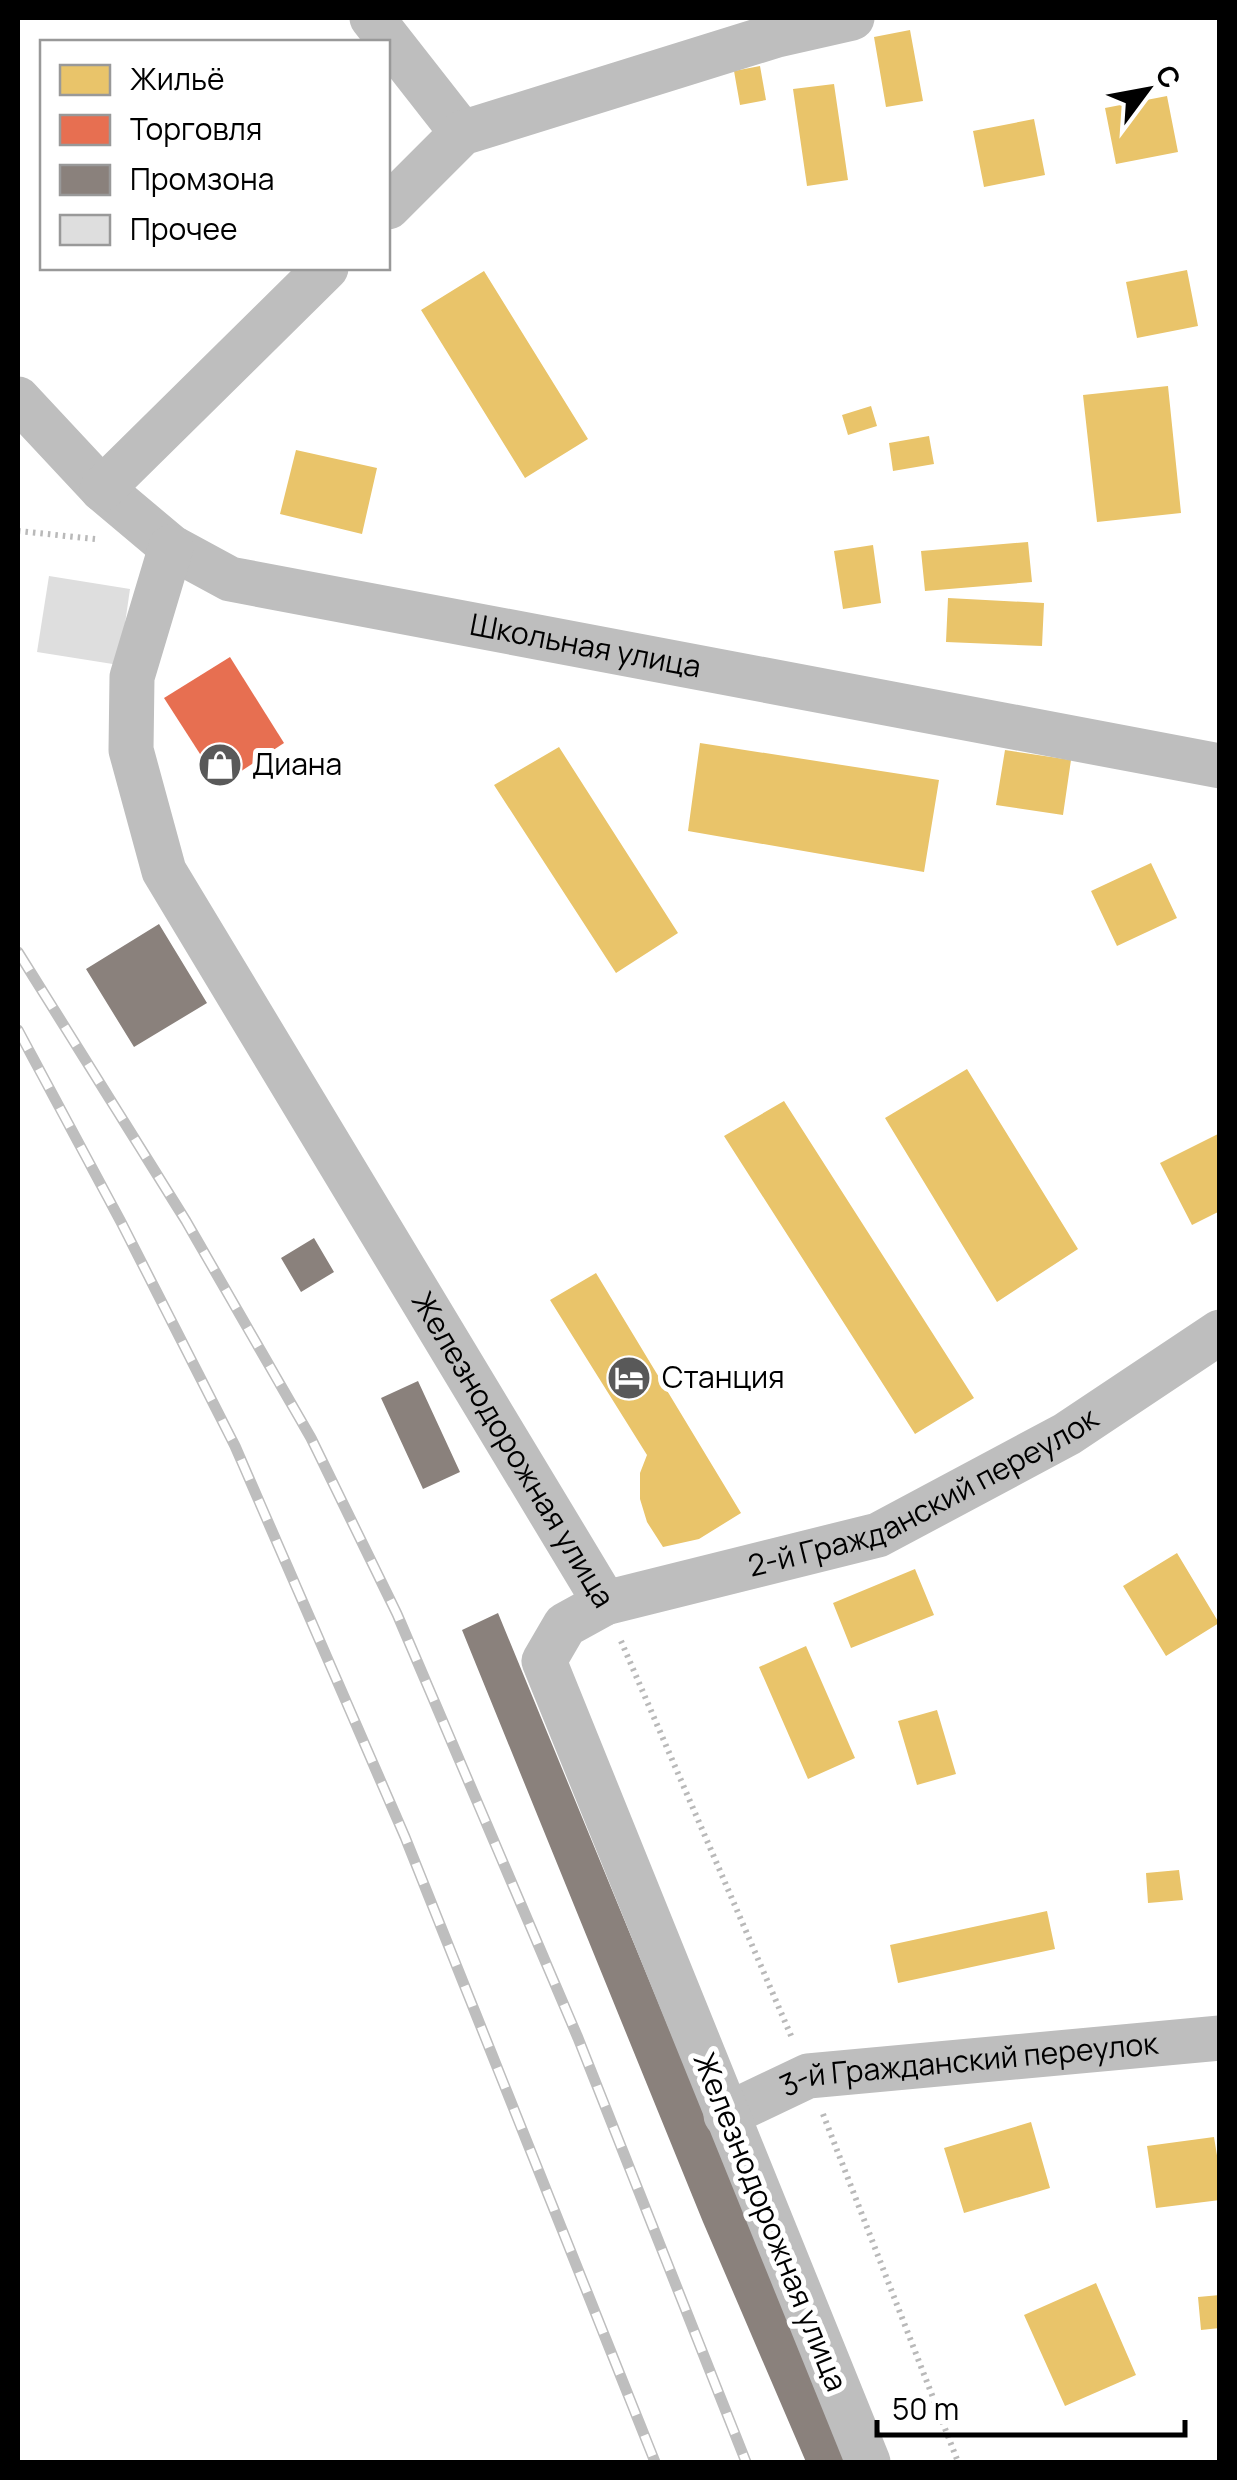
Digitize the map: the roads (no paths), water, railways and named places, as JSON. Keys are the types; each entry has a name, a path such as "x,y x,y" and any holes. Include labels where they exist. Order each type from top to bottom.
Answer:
{"street":[{"path":"372,18 389,40"},
{"path":"390,205 462,133 777,35 852,18"},
{"path":"390,41 462,133"},
{"path":"102,488 324,270"},
{"name":"Школьная улица","path":"18,399 102,488 171,547 230,580 1220,766"},
{"name":"Железнодорожная улица","path":"171,547 132,676 130,750 164,872 604,1603 566,1624 544,1661 868,2462"},
{"name":"2-й Гражданский переулок","path":"604,1603 878,1535 1067,1434 1220,1332"},
{"name":"3-й Гражданский переулок","path":"726,2115 808,2076 1220,2038"}],"railway":[{"path":"18,952 186,1221 311,1438 397,1614 578,2038 746,2462"},
{"path":"18,1030 235,1446 405,1837 655,2462"}],"place":[{"name":"Диана","path":"220,765"},
{"name":"Станция","path":"629,1378"}]}
